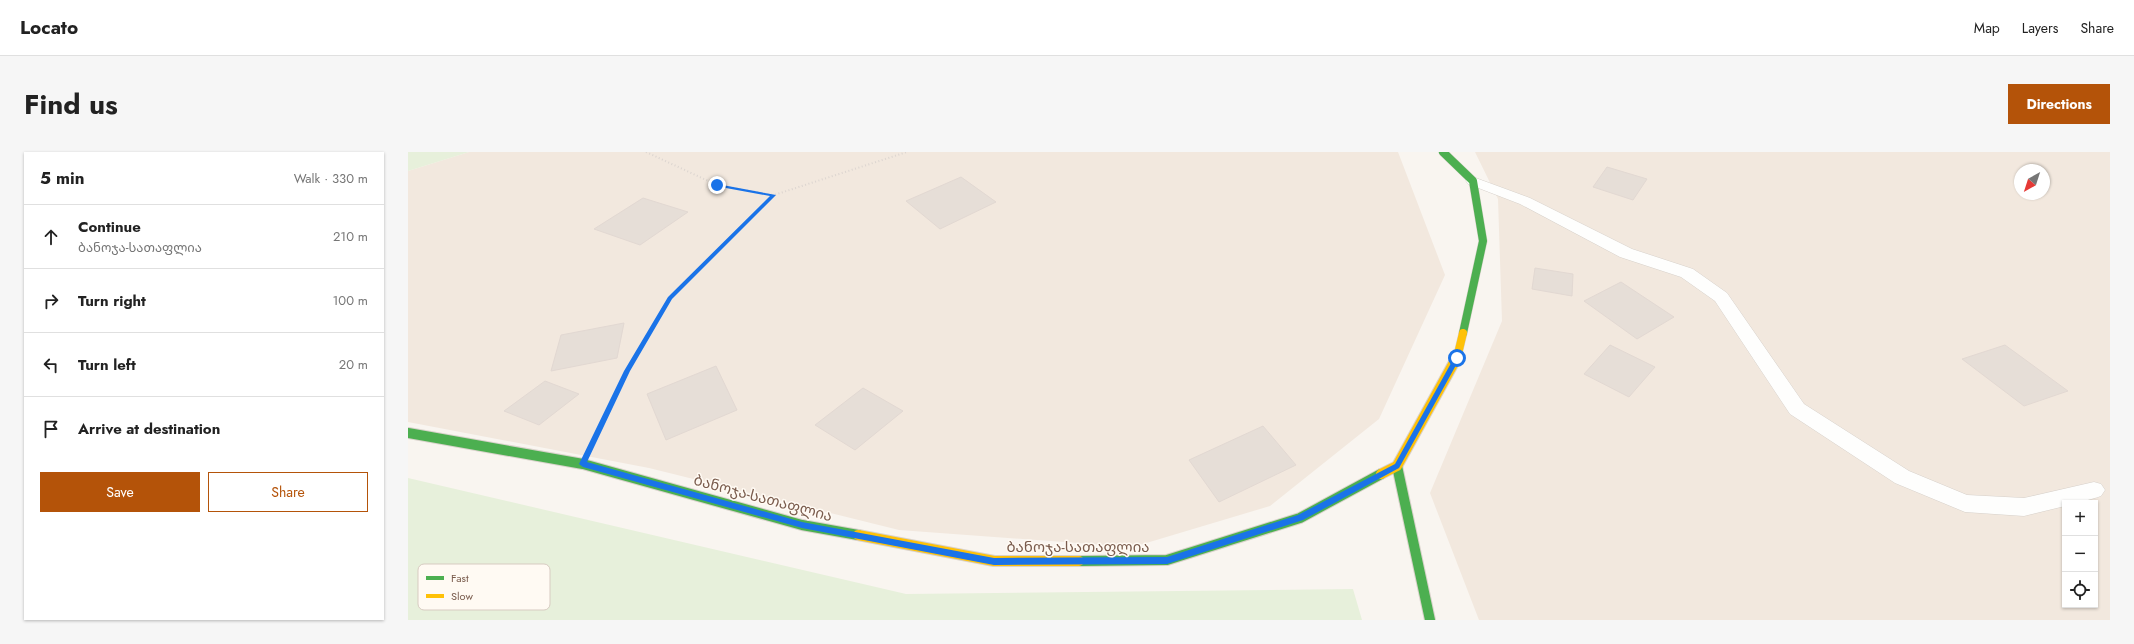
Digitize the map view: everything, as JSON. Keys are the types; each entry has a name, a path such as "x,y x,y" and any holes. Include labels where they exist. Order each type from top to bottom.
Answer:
{"street":[{"path":"1430,620 1397,466 1457,358 1483,241 1473,181 1442,152"},
{"name":"ბანოჯა-სათაფლია","path":"408,433 583,464 802,525 994,561 1167,560 1300,518 1397,466"}],"lane":[{"path":"1473,181 1525,201 1626,253 1687,273 1693,277 1721,297 1797,410 1902,477 1965,503 2024,507 2094,490"}],"path":[{"path":"646,152 717,185 774,195"},
{"path":"583,464 627,371 670,298 774,195 907,152"}],"shaded area":[{"path":"469,152 1398,152 1445,275 1379,419 1270,506 1133,547 899,530 649,468 408,422 408,171"},
{"path":"1475,152 2110,152 2110,620 1479,620 1430,493 1502,321 1498,199"}],"green space":[{"path":"408,152 469,152 408,171"},
{"path":"408,478 906,594 1353,589 1362,620 408,620"}],"building":[{"path":"1607,167 1647,179 1633,200 1593,187"},
{"path":"961,177 996,202 940,229 906,201"},
{"path":"643,198 688,212 640,245 594,229"},
{"path":"1535,268 1573,274 1572,296 1532,289"},
{"path":"1621,282 1674,317 1637,339 1584,301"},
{"path":"624,323 617,358 551,371 561,335"},
{"path":"1610,345 1655,367 1629,397 1584,374"},
{"path":"2005,345 2068,391 2024,406 1962,359"},
{"path":"716,366 737,410 666,440 647,394"},
{"path":"545,381 579,394 539,425 504,411"},
{"path":"863,388 903,411 855,450 815,425"},
{"path":"1263,426 1296,465 1219,502 1189,460"}],"traffic: fast":[{"path":"1443,152 1473,181 1483,241 1463,333"},
{"path":"408,433 583,464 802,525 858,535"},
{"path":"1397,466 1430,620"},
{"path":"1079,561 1167,560 1300,518 1381,474"}],"traffic: slow":[{"path":"1381,474 1397,466 1457,358 1463,333"},
{"path":"858,535 994,561 1079,561"}],"route":[{"path":"717,185 774,195 670,298 627,371 583,464 802,525 994,561 1167,560 1300,518 1397,466 1457,358"}]}
